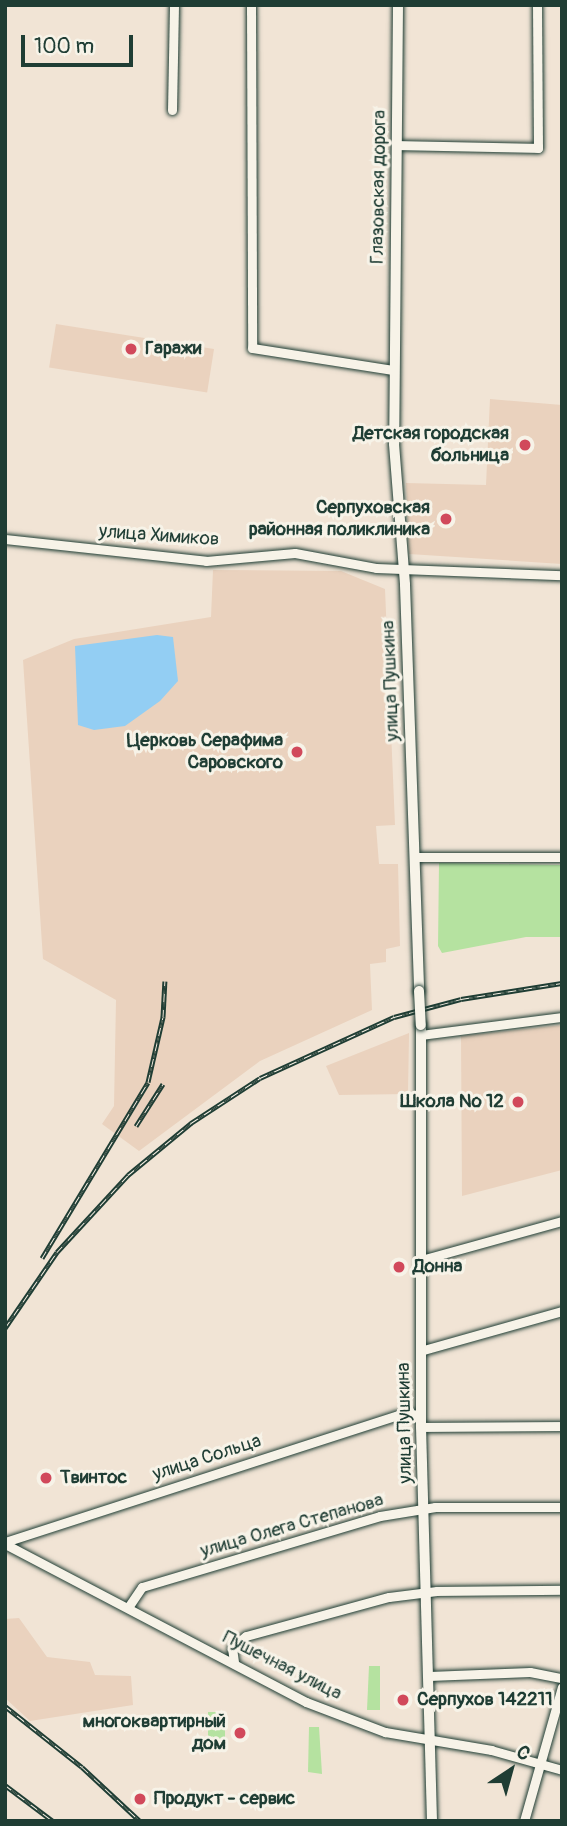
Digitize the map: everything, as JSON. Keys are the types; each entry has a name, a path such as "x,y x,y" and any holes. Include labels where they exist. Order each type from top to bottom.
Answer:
{"street":[{"path":"172,110 174,5"},
{"path":"251,5 252,348 393,370"},
{"name":"Глазовская дорога","path":"393,370 398,5"},
{"path":"398,145 538,148 537,5"},
{"name":"улица Пушкина","path":"393,370 416,856 421,1030 421,1427 432,1821"},
{"name":"улица Химиков","path":"5,539 206,561 295,552 402,569 562,575"},
{"path":"416,856 562,857"},
{"path":"421,1030 562,1017"},
{"path":"421,1260 562,1221"},
{"path":"421,1351 562,1311"},
{"name":"улица Сольца","path":"5,1543 398,1415 421,1414"},
{"path":"421,1427 562,1426"},
{"name":"улица Олега Степанова","path":"129,1606 142,1587 380,1516 424,1510 562,1507"},
{"name":"Пушечная улица","path":"5,1543 129,1606 306,1702 385,1732 431,1743 491,1750 562,1770"},
{"path":"234,1662 232,1648 246,1636 389,1597 562,1590"},
{"path":"429,1676 530,1672 562,1678"},
{"path":"524,1821 562,1687"}],"shaded area":[{"path":"56,324 214,349 207,392 49,367"},
{"name":"Детская городская больница","path":"490,399 562,405 562,564 409,554 406,483 486,485"},
{"path":"213,570 341,571 385,589 395,825 376,826 379,864 398,864 400,946 386,949 386,962 370,964 372,1010 260,1061 139,1151 102,1124 114,1106 116,1000 43,959 23,660 74,639 211,617"},
{"path":"562,1025 562,1170 462,1196 461,1036"},
{"path":"409,1033 408,1094 339,1095 326,1066"},
{"path":"19,1618 47,1657 90,1662 95,1675 131,1676 133,1705 30,1721 5,1698 5,1619"}],"green space":[{"path":"439,863 562,865 562,937 526,937 442,953 438,946"},
{"path":"369,1666 380,1666 380,1710 367,1710"},
{"path":"208,1712 225,1712 225,1746 208,1746"},
{"path":"309,1727 319,1727 322,1774 308,1772"}],"water":[{"path":"157,635 173,637 178,681 160,701 125,726 94,730 78,725 75,646"}],"railway":[{"path":"42,1258 148,1082 163,1017 165,981"},
{"path":"5,1328 57,1252 128,1175 191,1123 260,1078 394,1017 461,999 562,983"},
{"path":"136,1126 163,1084"},
{"path":"5,1706 82,1767 140,1821"},
{"path":"5,1785 53,1821"}],"place":[{"name":"Гаражи","path":"131,349"},
{"name":"Детская городская больница","path":"525,445"},
{"name":"Серпуховская районная поликлиника","path":"446,519"},
{"name":"Церковь Серафима Саровского","path":"297,752"},
{"name":"Школа № 12","path":"518,1102"},
{"name":"Донна","path":"399,1267"},
{"name":"Твинтос","path":"46,1478"},
{"name":"Серпухов 142211","path":"403,1700"},
{"name":"многоквартирный дом","path":"240,1733"},
{"name":"Продукт - сервис","path":"140,1799"}]}
